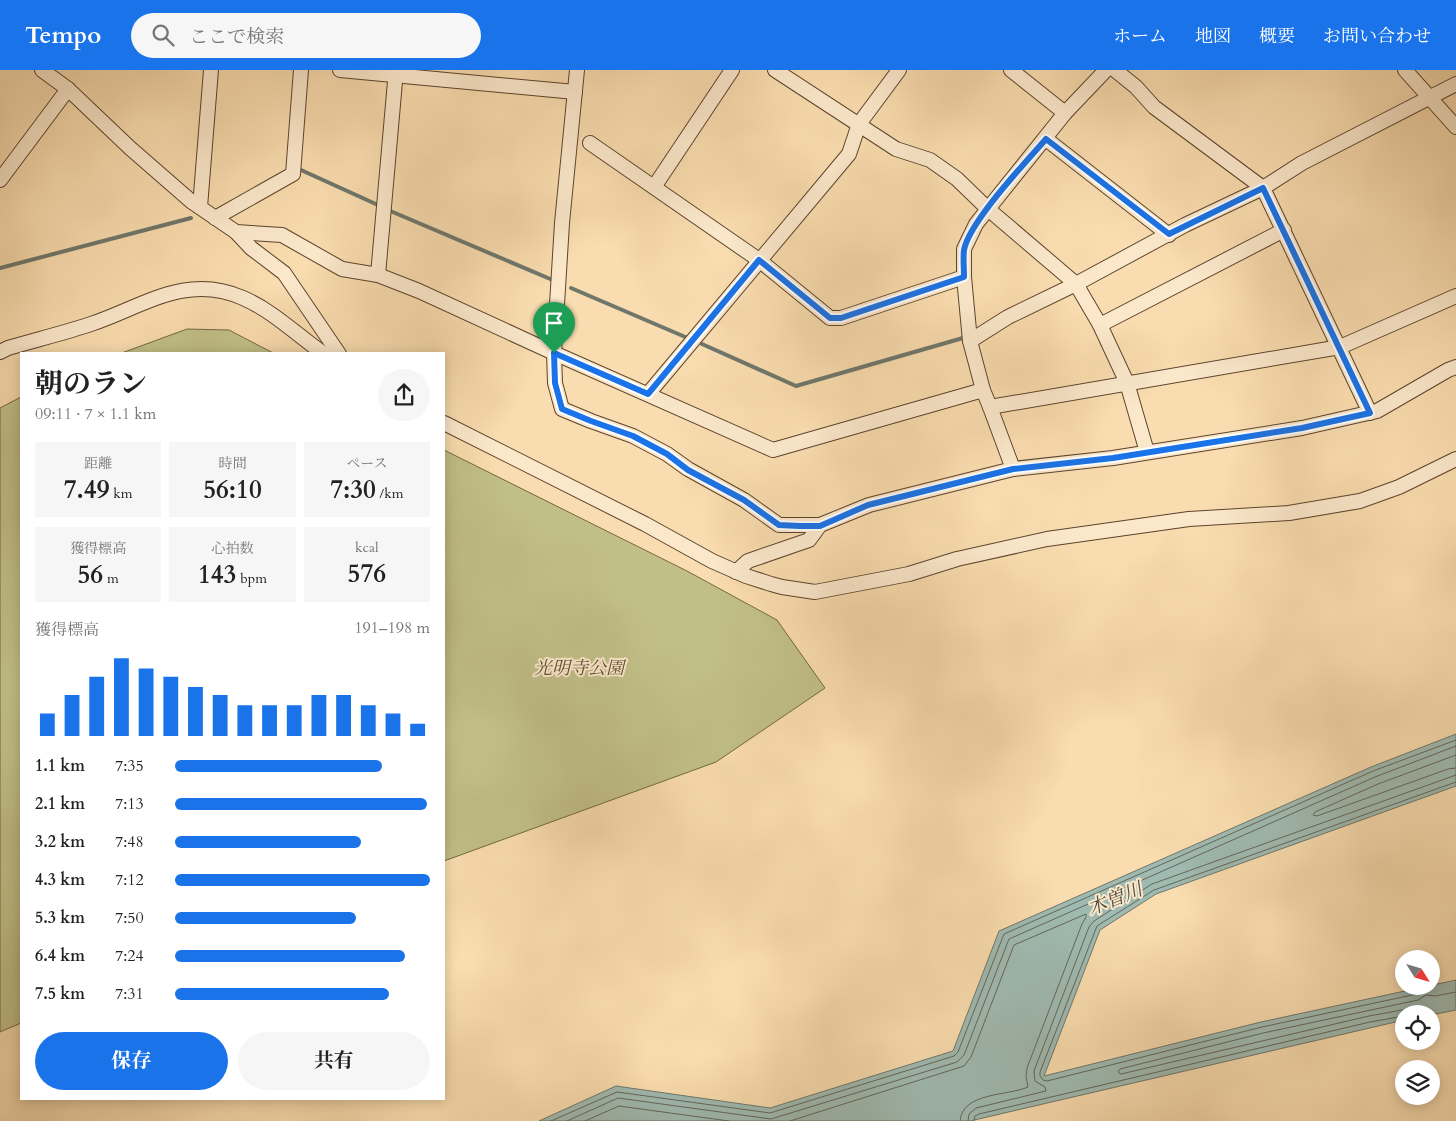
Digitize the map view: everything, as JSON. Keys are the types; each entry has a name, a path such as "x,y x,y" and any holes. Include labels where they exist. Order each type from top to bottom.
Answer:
{"street":[{"path":"42,70 68,89 130,148 200,207 236,232 251,248 284,273 338,352"},
{"path":"200,207 210,70"},
{"path":"215,218 293,174 302,70"},
{"path":"340,70 396,73 575,92"},
{"path":"577,70 562,223 554,353 555,383 562,409 633,436 667,454 688,470 744,500 779,525 820,526 868,505 1013,469 1147,452 1302,428 1370,413 1377,411 1456,367"},
{"path":"654,187 732,70"},
{"path":"776,70 896,149 930,160 957,179 988,209 1076,284 1100,325 1127,382 1147,452"},
{"path":"648,394 849,154 859,124 899,70"},
{"path":"1011,70 1065,113"},
{"path":"1013,469 983,390 970,341 964,277 964,249 976,224 1065,113 1106,70"},
{"path":"1115,70 1136,87 1154,107 1263,188 1370,413"},
{"path":"1405,70 1456,127"},
{"path":"378,276 396,73"},
{"path":"970,341 1008,318 1169,234 1263,188 1302,163 1456,84"},
{"path":"0,180 68,89"},
{"path":"1046,139 1169,234"},
{"path":"590,143 759,260 830,318 841,318 964,277"},
{"path":"1100,325 1284,230"},
{"path":"236,232 282,235 342,269 378,276 419,292 773,450 983,390"},
{"path":"0,352 92,323 146,301 178,291 212,289 243,298 272,314 321,352"},
{"path":"990,407 1340,347 1456,296"},
{"path":"445,424 736,572 782,587 815,592 909,574 957,559 1047,539 1189,519 1289,513 1360,501 1399,487 1456,459"},
{"path":"736,572 748,561 809,540 820,526"}],"green space":[{"path":"187,329 229,330 271,352 124,352"},
{"path":"20,398 20,1023 0,1032 0,408"},
{"name":"光明寺公園","path":"445,450 687,571 777,620 825,688 716,762 445,861"}],"water":[{"name":"木曽川","path":"1456,734 1456,786 1156,894 1100,930 1044,1076 1261,1022 1395,993 1395,995 1440,995 1440,983 1456,980 1456,1010 1440,1013 1440,1005 1395,1005 1395,1022 970,1121 539,1121 616,1086 770,1108 953,1051 999,931 1371,767"}],"waterway":[{"path":"301,170 378,205"},
{"path":"388,210 555,281"},
{"path":"0,268 191,218"},
{"path":"571,288 690,339"},
{"path":"702,344 796,386 963,338"}],"route":[{"path":"1046,139 1169,234 1263,188 1370,413 1302,428 1113,458 1013,469 868,505 820,526 779,525 744,500 718,484 688,470 667,454 633,436 562,409 555,383 554,353 648,394 759,260 830,318 841,318 964,277 964,249 976,224 1016,173 1046,139"}]}
